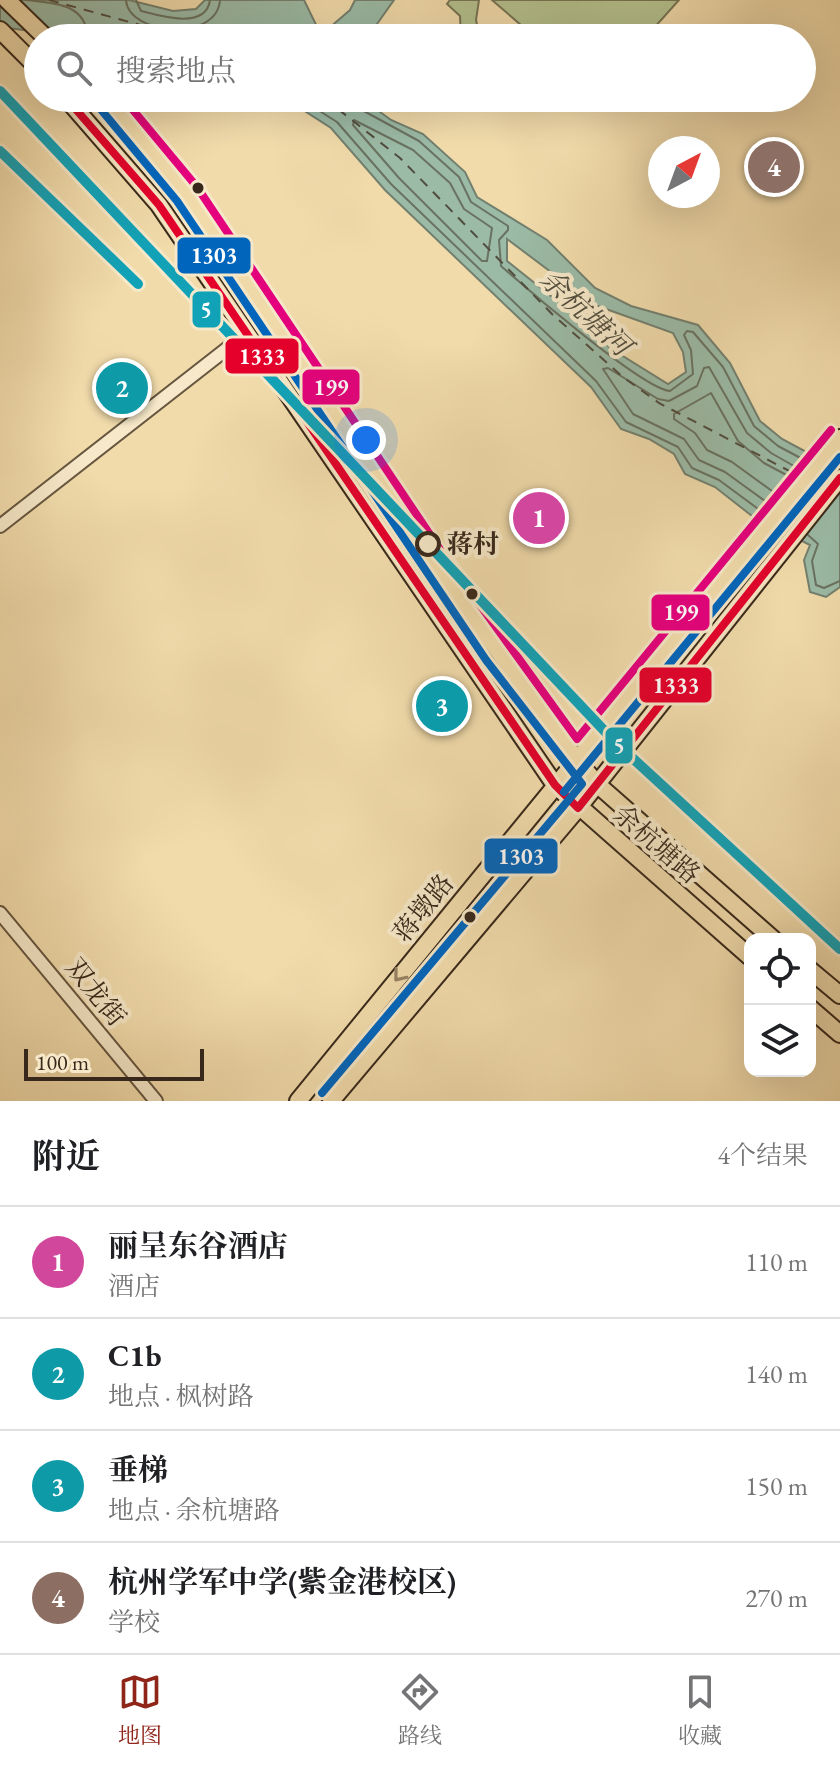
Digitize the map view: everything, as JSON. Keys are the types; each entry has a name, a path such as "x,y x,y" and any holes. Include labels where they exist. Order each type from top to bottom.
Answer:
{"main road":[{"path":"7,0 32,24"},
{"path":"0,30 24,53"},
{"name":"余杭塘路","path":"78,112 159,205 555,785 744,952"},
{"name":"余杭塘路","path":"119,112 187,194 439,570 576,759 597,784 766,933"},
{"name":"蒋墩路","path":"298,1101 840,438"},
{"name":"蒋墩路","path":"331,1101 578,808 840,478"},
{"path":"816,975 840,995"},
{"path":"816,1013 840,1034"}],"street":[{"path":"0,526 247,333"},
{"name":"双龙街","path":"0,913 156,1101"}],"green space":[{"path":"450,0 479,0 477,24 460,24 460,16 447,4"},
{"path":"492,0 679,0 658,24 520,24"}],"water":[{"path":"0,0 129,0 173,11 196,9 205,0 304,0 316,24 24,24 24,30 0,27"},
{"path":"355,0 394,0 377,24 334,24 350,10"},
{"path":"306,112 380,112 423,134 465,172 477,197 547,240 595,288 631,306 698,325 730,363 760,421 782,439 840,470 840,587 826,597 810,592 804,560 810,545 752,516 715,487 685,474 674,454 649,439 621,429 591,387 385,190 331,128","holes":["507,239 595,305 673,333 683,352 686,372 668,384 610,348 596,332 507,261"]}],"ferry route":[{"path":"49,0 137,24"},
{"path":"342,112 400,158 552,314 623,377 659,403 799,476"},
{"path":"812,482 825,488"}],"transit line":[{"name":"5","path":"0,91 615,742 840,949"},
{"name":"1333","path":"78,112 159,205 555,785 578,808 840,478"},
{"name":"1303","path":"103,112 177,201 486,660 582,784 322,1093"},
{"name":"199","path":"135,112 197,187 441,551 577,739 831,430"},
{"name":"5","path":"0,151 138,284"},
{"name":"1303","path":"564,792 840,457"}],"place":[{"name":"杭州学军中学(紫金港校区)","path":"774,167"},
{"name":"C1b","path":"122,388"},
{"name":"丽呈东谷酒店","path":"539,518"},
{"name":"蒋村","path":"428,544"},
{"name":"垂梯","path":"442,706"}],"water label":[{"name":"余杭塘河","path":"586,312"}]}
